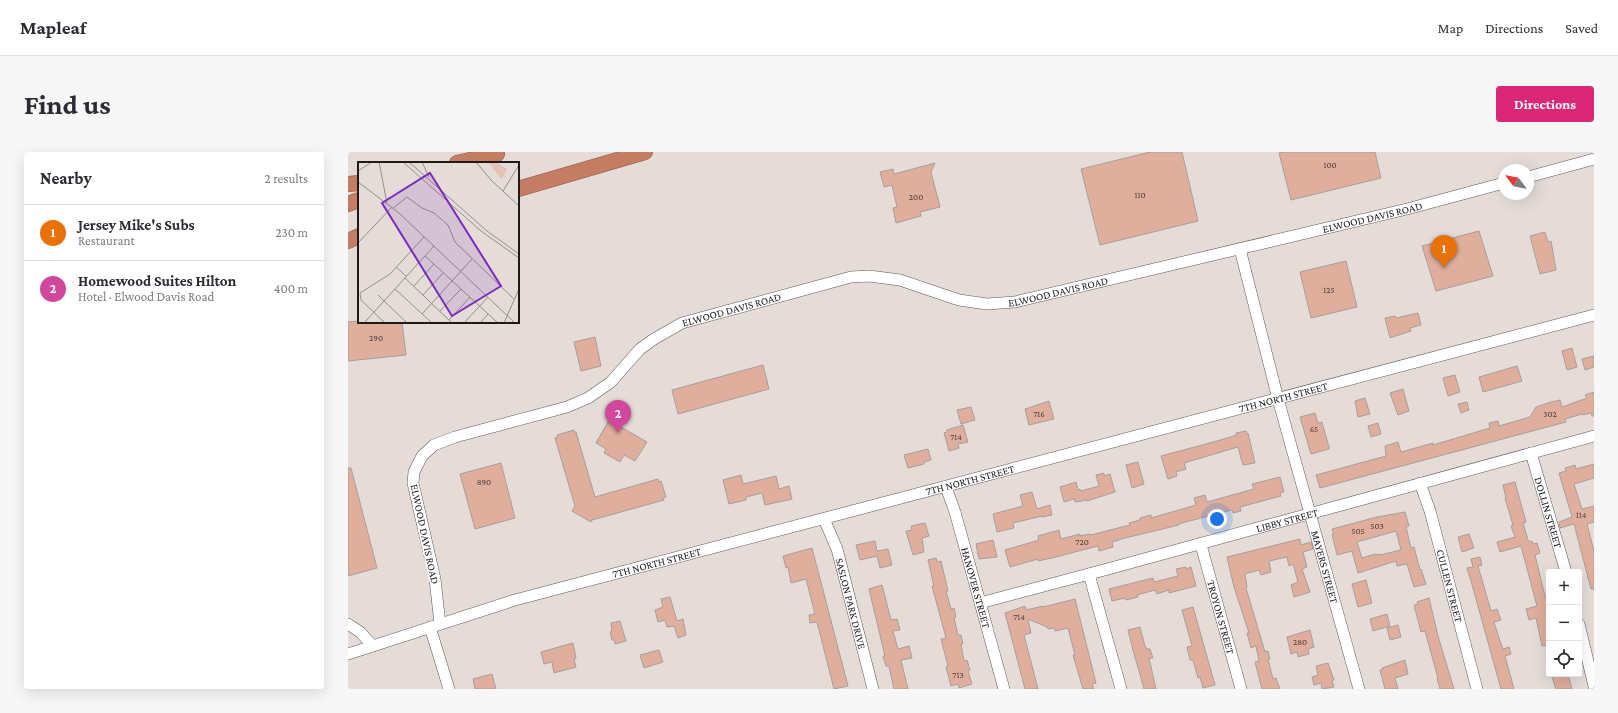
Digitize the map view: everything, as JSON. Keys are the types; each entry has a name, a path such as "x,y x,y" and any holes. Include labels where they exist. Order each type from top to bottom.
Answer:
{"highway":[{"path":"519,189 645,152"},
{"path":"461,162 500,153"},
{"path":"473,162 500,153"},
{"path":"348,184 358,183"},
{"path":"348,204 358,200"},
{"path":"348,240 358,236"}],"street":[{"path":"1534,175 1594,160"},
{"name":"ELWOOD DAVIS ROAD","path":"449,689 435,625 435,579 413,483 414,472 422,456 434,445 455,437 567,407 588,398 611,382 640,349 682,323 851,277 869,276 900,280 959,300 987,304 1015,302 1407,209 1498,185"},
{"path":"1240,249 1278,399"},
{"name":"7TH NORTH STREET","path":"348,654 514,600 1594,315"},
{"name":"MAYERS STREET","path":"1278,399 1359,689"},
{"name":"LIBBY STREET","path":"980,602 1202,545 1420,483 1594,436"},
{"name":"DOLLIN STREET","path":"1530,453 1565,569"},
{"name":"CULLEN STREET","path":"1420,483 1430,512 1477,689"},
{"name":"HANOVER STREET","path":"946,487 955,512 1004,689"},
{"name":"SASLON PARK DRIVE","path":"824,519 837,549 873,689"},
{"name":"TROYON STREET","path":"1202,545 1241,689"},
{"path":"1089,574 1121,689"},
{"path":"348,624 360,632 373,646"},
{"path":"1582,636 1594,686"}],"building":[{"path":"1150,152 1182,152 1198,221 1100,245 1081,169"},
{"path":"1375,152 1381,178 1291,200 1279,153"},
{"path":"935,163 931,172 940,207 920,212 921,216 896,223 893,208 897,207 892,185 884,187 880,172 893,169 894,174"},
{"path":"1479,231 1493,276 1436,291 1422,246"},
{"path":"1545,232 1548,242 1551,241 1556,270 1540,274 1530,236"},
{"path":"1346,261 1357,307 1311,318 1300,272"},
{"path":"1418,313 1421,325 1410,328 1411,331 1390,338 1385,318 1395,316 1396,318"},
{"path":"348,322 402,323 406,355 348,361"},
{"path":"595,337 601,366 581,371 574,342"},
{"path":"1572,348 1577,367 1567,370 1562,351"},
{"path":"1594,356 1594,367 1585,370 1582,359"},
{"path":"763,365 769,389 678,414 672,390"},
{"path":"1517,366 1522,381 1483,392 1479,377"},
{"path":"1455,375 1460,392 1448,396 1443,378"},
{"path":"1403,389 1409,411 1398,415 1390,393"},
{"path":"1594,392 1594,416 1592,416 1591,413 1582,414 1565,419 1566,422 1320,488 1316,475 1386,456 1385,446 1398,442 1401,452 1433,443 1433,445 1490,428 1489,423 1498,421 1499,426 1530,417 1536,407 1551,402 1560,400 1562,407 1587,398 1585,395"},
{"path":"1365,398 1370,414 1358,417 1355,401"},
{"path":"1049,401 1054,419 1029,425 1025,409"},
{"path":"1467,402 1469,410 1461,413 1458,404"},
{"path":"971,407 975,420 961,424 957,410"},
{"path":"1315,413 1318,423 1322,422 1329,449 1311,454 1300,417"},
{"path":"609,420 647,442 635,461 624,455 620,462 604,453 606,449 596,443"},
{"path":"1378,423 1381,434 1371,437 1368,426"},
{"path":"963,425 968,442 958,444 959,448 949,451 944,433 947,432 947,430"},
{"path":"574,430 574,432 576,432 595,497 658,479 659,482 661,481 666,497 663,498 664,500 592,520 591,522 572,511 575,506 555,438 558,437 557,435"},
{"path":"1246,431 1247,434 1248,433 1255,463 1243,465 1238,447 1184,463 1186,469 1176,472 1177,476 1168,479 1161,456 1217,441 1237,435 1236,433"},
{"path":"928,449 931,460 924,462 924,464 908,468 904,455"},
{"path":"1138,462 1144,484 1132,488 1126,465"},
{"path":"501,463 515,518 475,529 460,474"},
{"path":"1594,464 1594,478 1574,484 1582,509 1594,506 1594,522 1587,524 1594,551 1594,589 1591,589 1574,524 1560,528 1559,522 1572,517 1559,473 1566,471 1565,468 1575,465 1576,469"},
{"path":"348,468 351,468 377,568 348,576"},
{"path":"1104,473 1104,476 1110,474 1115,492 1087,501 1075,502 1074,499 1064,502 1060,487 1076,482 1078,490 1080,489 1081,491 1099,486 1096,475"},
{"path":"741,475 743,484 776,476 779,489 789,486 792,499 765,505 762,493 746,497 746,500 729,504 723,480"},
{"path":"1280,477 1284,492 1280,493 1281,496 1240,507 1241,511 1233,513 1232,510 1125,538 1112,542 1113,547 1099,551 1098,546 1038,561 1038,559 1010,567 1005,550 1039,540 1038,536 1059,530 1061,539 1080,534 1080,536 1091,535 1130,525 1129,523 1140,520 1140,518 1151,515 1151,518 1196,505 1194,498 1205,495 1207,502 1254,489 1252,484"},
{"path":"1515,482 1526,522 1523,523 1528,540 1530,542 1532,541 1533,544 1537,543 1540,553 1535,555 1546,598 1546,645 1542,646 1536,618 1529,620 1526,609 1537,606 1521,546 1500,552 1497,542 1515,537 1511,526 1513,525 1505,498 1503,485"},
{"path":"1032,492 1037,509 1050,505 1052,515 1013,523 1014,528 997,532 993,514 1023,506 1020,495"},
{"path":"1405,512 1409,526 1406,527 1411,548 1414,547 1420,570 1421,569 1426,584 1414,587 1407,564 1397,566 1396,561 1358,573 1352,551 1337,555 1332,529 1377,517","holes":["1396,531 1401,550 1380,555 1375,554 1362,558 1357,542"]},
{"path":"925,523 929,536 922,538 924,552 913,555 906,531 912,530 911,526"},
{"path":"1469,534 1474,548 1462,552 1458,537"},
{"path":"1300,539 1301,545 1311,542 1313,549 1303,552 1307,567 1302,569 1310,592 1294,597 1291,585 1298,582 1293,564 1289,566 1287,557 1269,561 1271,572 1261,575 1259,570 1245,574 1246,588 1265,652 1268,651 1270,659 1268,659 1273,679 1276,678 1280,689 1262,689 1255,662 1259,661 1256,646 1251,648 1247,633 1249,633 1234,587 1227,557"},
{"path":"993,540 997,557 979,559 976,544"},
{"path":"875,541 877,551 888,549 892,565 880,568 877,556 860,560 856,545"},
{"path":"812,548 848,686 834,689 817,622 810,623 809,615 815,614 806,579 791,583 788,567 786,568 783,556"},
{"path":"1480,557 1482,565 1478,566 1491,611 1497,609 1501,620 1494,622 1499,638 1503,649 1509,647 1511,654 1505,656 1514,689 1501,689 1467,568 1473,567 1471,559"},
{"path":"936,558 937,562 941,561 948,591 946,591 951,609 954,608 956,617 954,618 958,635 961,635 964,661 967,660 970,670 968,671 972,684 959,688 958,684 951,686 946,667 948,666 941,639 946,638 932,586 934,586 928,560"},
{"path":"1186,567 1186,569 1191,567 1196,586 1169,593 1169,590 1157,594 1155,590 1137,595 1138,597 1112,601 1109,589 1153,578 1154,582 1178,576 1176,569"},
{"path":"1366,580 1372,603 1358,607 1352,584"},
{"path":"882,585 891,620 897,619 900,630 893,631 898,649 909,646 912,658 901,660 908,689 894,689 889,666 886,666 883,656 885,656 869,589"},
{"path":"670,597 677,621 683,619 686,635 678,638 674,626 667,627 665,620 658,622 655,610 663,607 661,599"},
{"path":"1429,598 1438,636 1454,689 1440,689 1425,631 1421,632 1414,605 1418,604 1417,602"},
{"path":"1075,599 1096,683 1092,684 1094,689 1083,689 1073,655 1075,655 1068,628 1055,631 1054,628 1048,629 1047,627 1028,619 1031,633 1024,635 1038,689 1025,689 1005,613 1025,606 1026,610"},
{"path":"1193,607 1215,685 1203,688 1200,677 1198,678 1193,660 1190,660 1187,647 1192,646 1182,610"},
{"path":"1387,614 1390,626 1373,631 1370,619"},
{"path":"620,621 626,641 615,644 614,640 612,640 610,632 612,631 611,623"},
{"path":"1398,625 1401,637 1390,640 1387,628"},
{"path":"1140,627 1145,646 1147,649 1150,649 1153,658 1149,658 1156,689 1144,689 1133,650 1128,630"},
{"path":"1310,630 1314,647 1308,649 1309,654 1298,657 1297,652 1291,654 1287,637"},
{"path":"573,643 576,667 554,673 552,662 544,664 541,652"},
{"path":"659,650 663,662 644,668 640,655"},
{"path":"1405,660 1408,674 1395,678 1398,689 1385,689 1380,670"},
{"path":"1328,663 1334,680 1332,681 1334,687 1322,689 1321,683 1314,685 1312,677 1318,675 1316,666"},
{"path":"492,674 496,689 475,689 473,679"},
{"path":"1552,677 1569,677 1572,689 1556,689"}],"place":[{"name":"Jersey Mike's Subs","path":"1444,268"},
{"name":"Homewood Suites Hilton","path":"618,433"}]}
